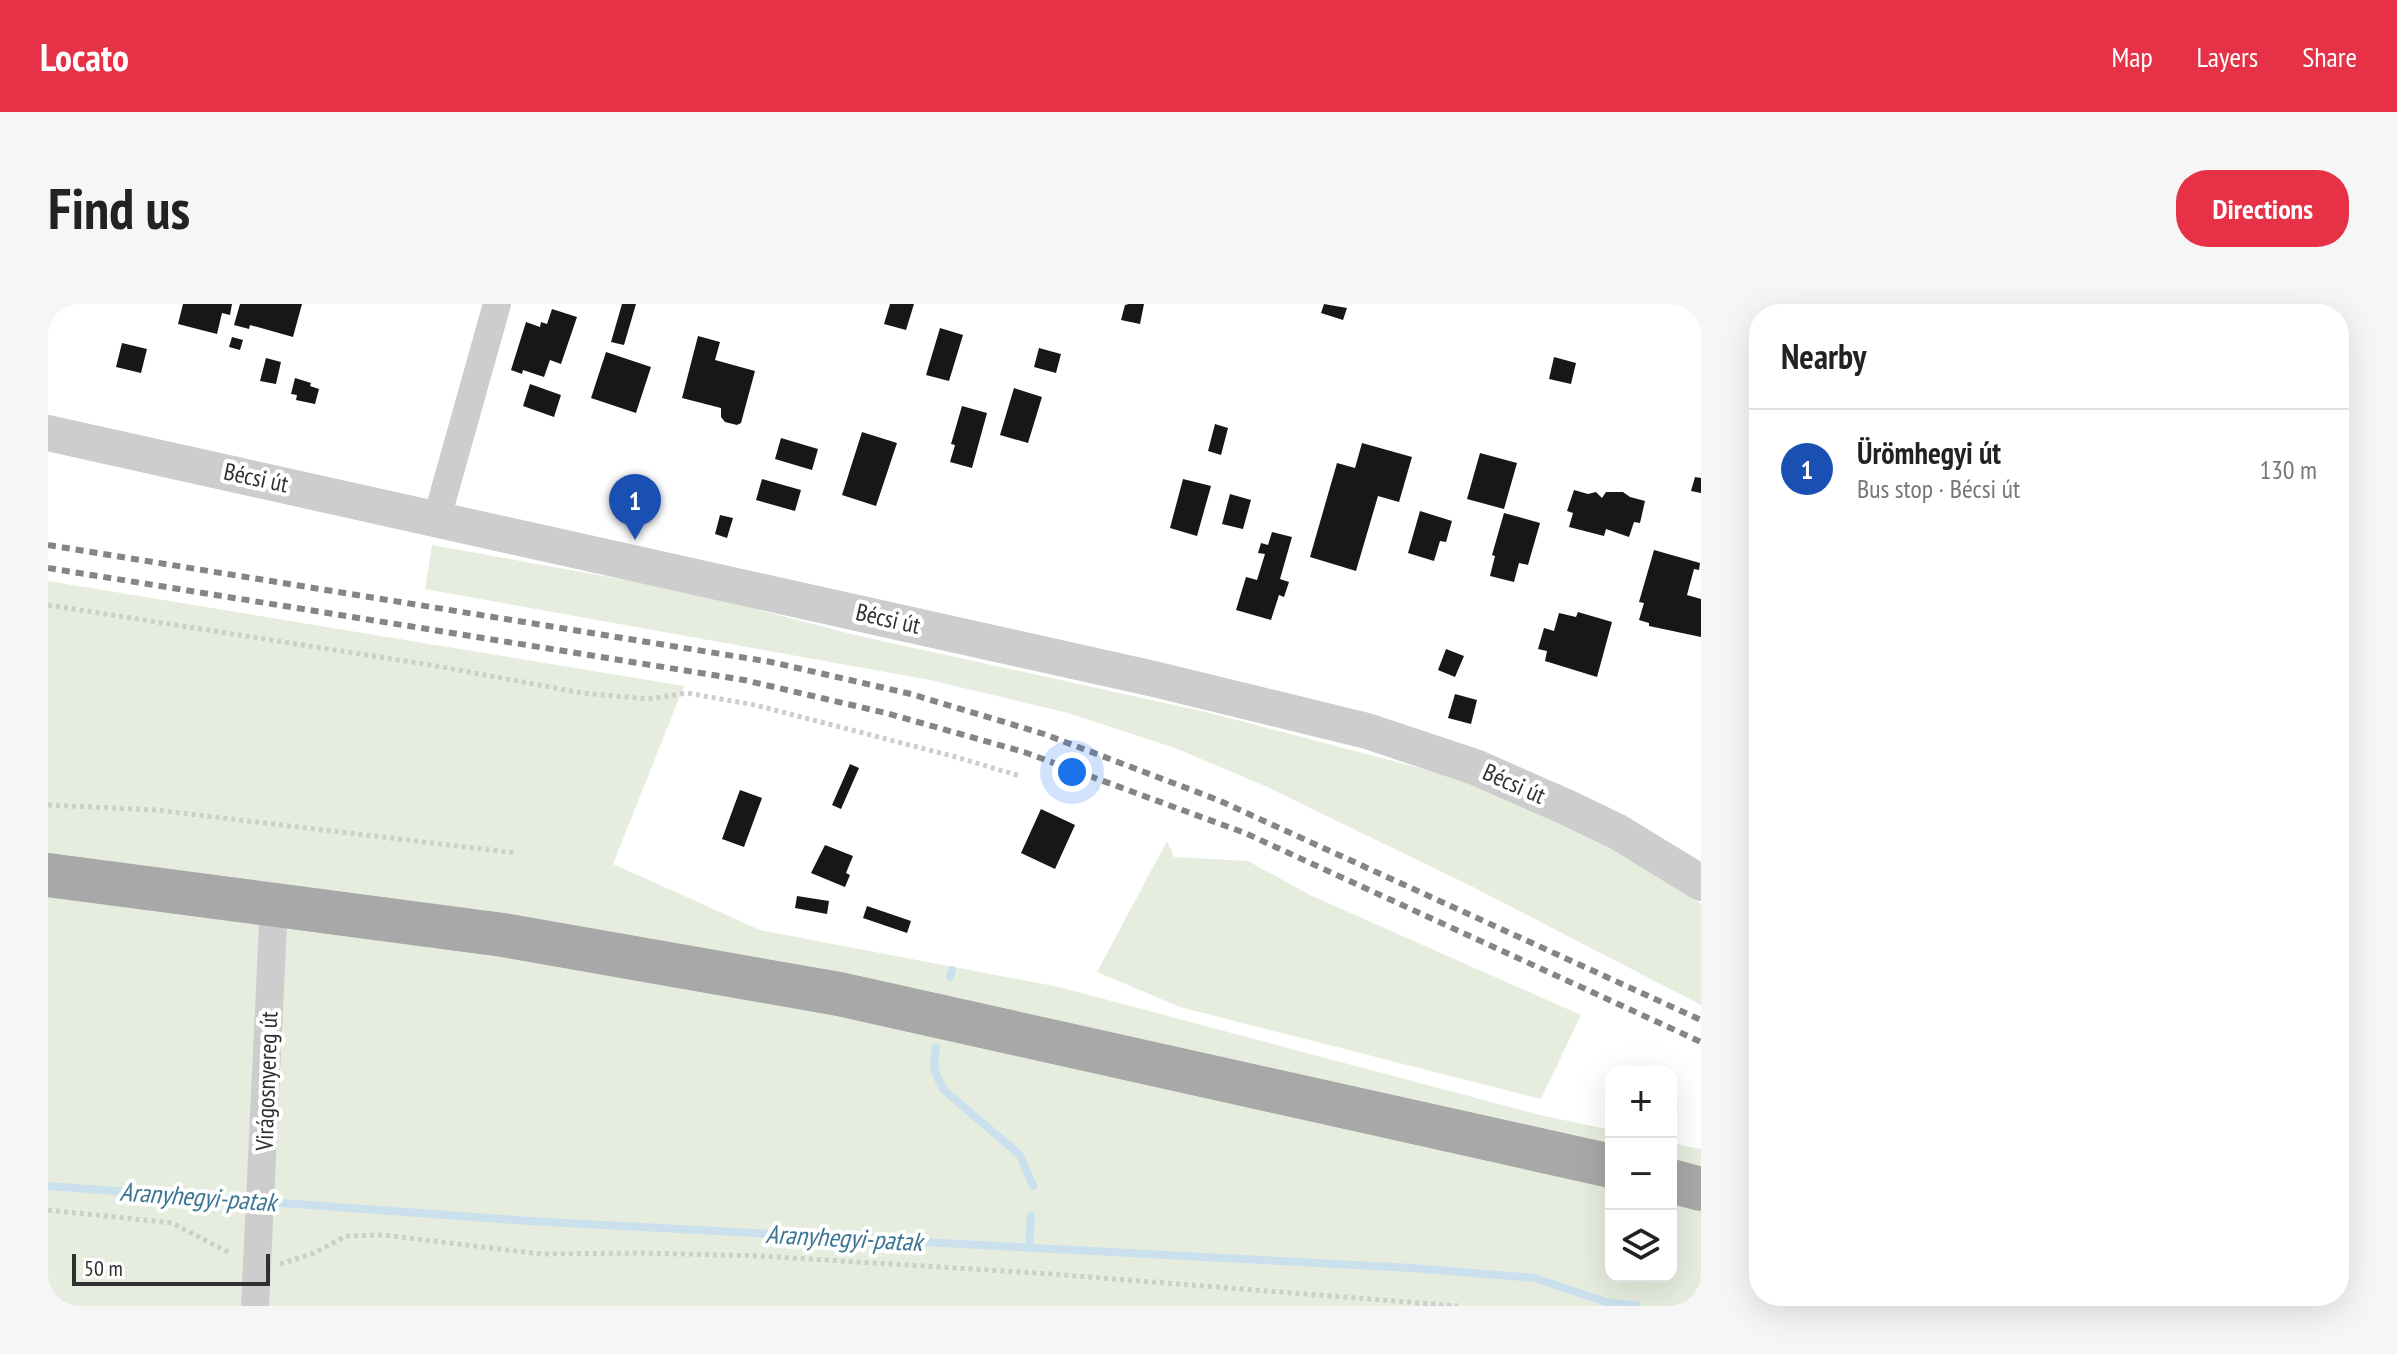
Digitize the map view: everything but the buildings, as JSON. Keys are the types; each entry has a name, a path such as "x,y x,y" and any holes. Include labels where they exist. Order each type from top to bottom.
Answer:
{"main road":[{"path":"48,875 503,935 839,994 1605,1165"},
{"path":"1677,1183 1701,1189"}],"street":[{"path":"437,518 497,304"},
{"name":"Bécsi út","path":"48,433 1221,694 1410,744 1475,767 1566,807 1618,832 1701,883"},
{"name":"Virágosnyereg út","path":"255,1306 274,903"}],"path":[{"path":"48,605 437,666 582,693 648,699 687,693 755,705 1020,776"},
{"path":"48,805 156,810 516,853"},
{"path":"48,1210 172,1223 257,1269 291,1262 346,1236 383,1235 541,1254 760,1256 1038,1273 1458,1306"}],"green space":[{"path":"432,545 687,591 855,635 1206,712 1485,785 1586,833 1701,904 1701,1005 1473,887 1265,786 1175,748 1068,713 930,680 425,589"},
{"path":"48,581 684,686 613,864 760,930 1059,987 1540,1115 1605,1129 1605,1282 1677,1282 1677,1144 1701,1149 1701,1306 48,1306"},
{"path":"1167,841 1174,857 1248,861 1312,896 1581,1015 1541,1099 1180,1007 1097,972"}],"waterway":[{"path":"950,977 952,970"},
{"path":"936,1048 935,1071 945,1091 1020,1155 1033,1186"},
{"name":"Aranyhegyi-patak","path":"48,1186 529,1221 1411,1268 1535,1278 1606,1302 1637,1306"},
{"path":"1029,1247 1031,1216"}],"railway":[{"path":"48,545 771,662 911,694 1044,734 1218,800 1701,1020"},
{"path":"48,568 744,680 886,713 1024,752 1245,833 1701,1042"}],"place":[{"name":"Ürömhegyi út","path":"635,540"}]}
